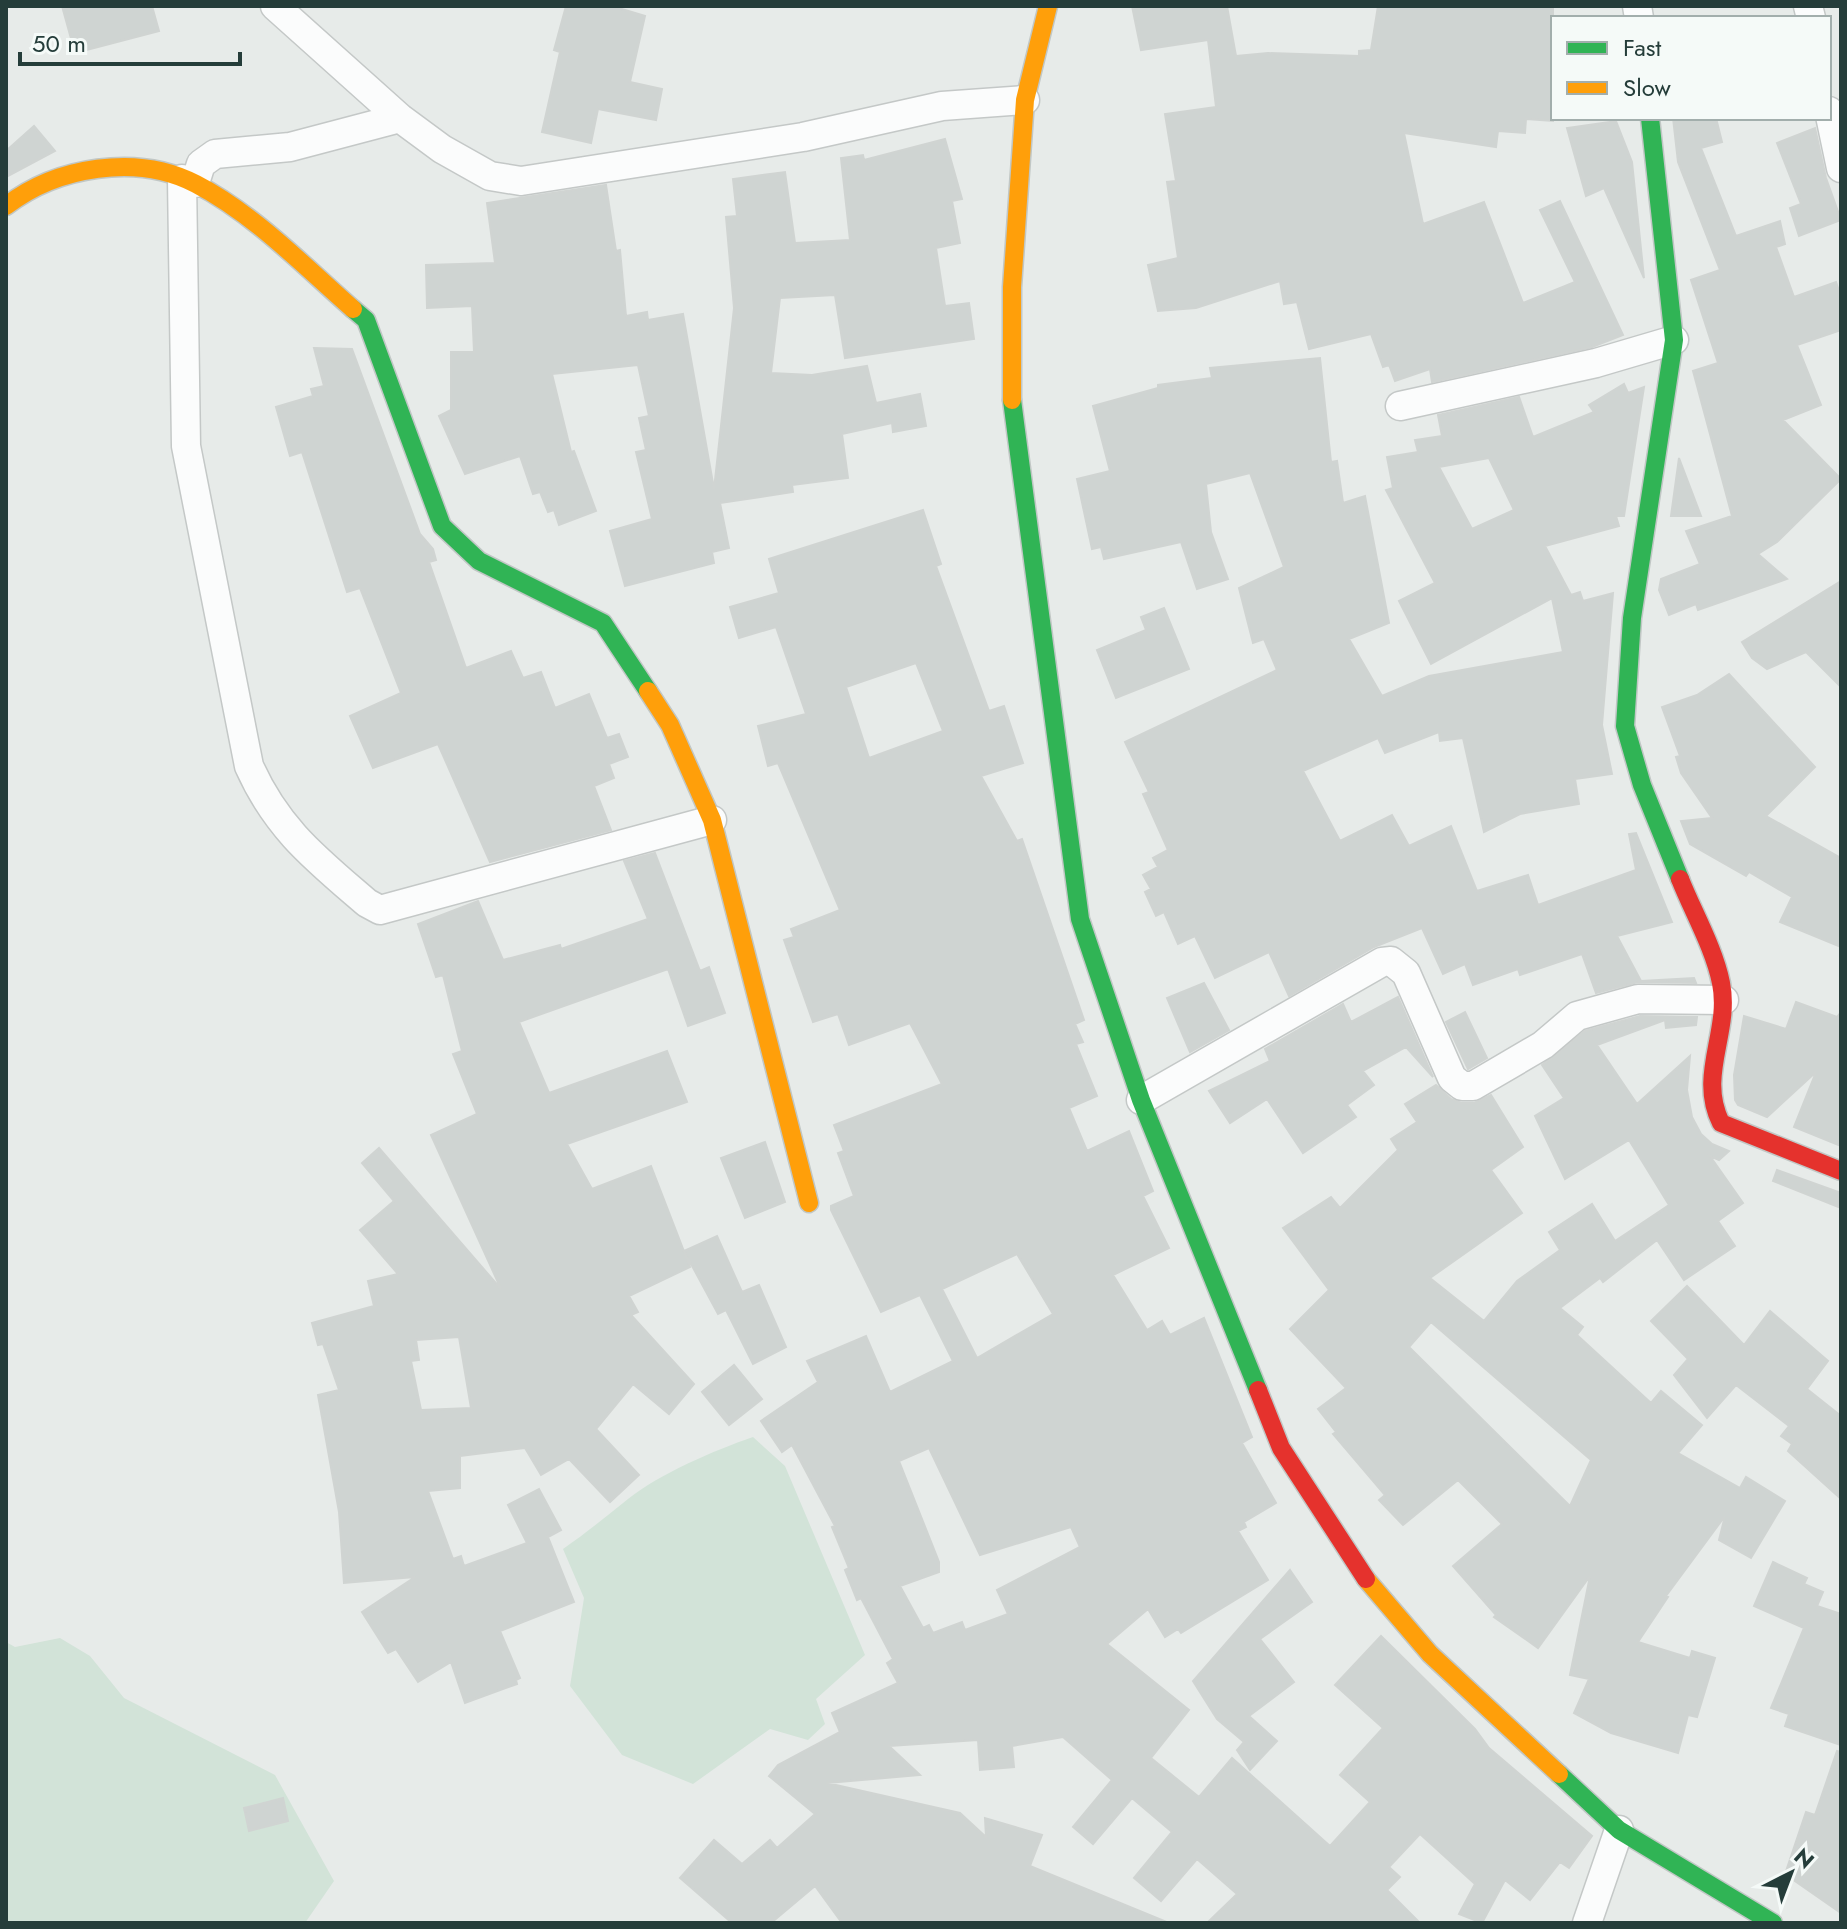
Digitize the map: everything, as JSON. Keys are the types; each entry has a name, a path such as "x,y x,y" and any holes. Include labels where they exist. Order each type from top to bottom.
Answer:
{"street":[{"path":"275,6 400,118 442,149 490,176 521,181 803,137 942,106 1025,100"},
{"path":"1048,6 1025,100 1012,287 1012,416 1080,919 1141,1100 1281,1448 1337,1539 1386,1606 1430,1654 1619,1830 1773,1923"},
{"path":"400,118 290,147 215,154 201,164 189,181 186,446 249,766 265,802 288,830 367,903 380,910 712,820"},
{"path":"1650,120 1674,340 1632,618 1625,726 1642,785 1717,963 1724,1000 1710,1088 1710,1108 1721,1123 1841,1171"},
{"path":"1831,120 1841,168"},
{"path":"6,206 22,190 66,174 96,169 127,166 189,181 267,233 366,320 442,526 479,561 603,623 670,725 712,820 809,1203"},
{"path":"1400,406 1596,363 1674,340"},
{"path":"1141,1100 1382,962 1391,961 1406,973 1452,1078 1462,1086 1473,1086 1543,1045 1577,1016 1638,999 1724,1000"},
{"path":"1587,1923 1619,1830"}],"green space":[{"path":"753,1437 785,1466 865,1655 816,1699 825,1724 808,1740 770,1729 693,1784 622,1755 570,1686 584,1598 563,1549 656,1480"},
{"path":"60,1638 90,1656 124,1698 275,1775 334,1881 305,1923 6,1923 6,1642 15,1647"}],"building":[{"path":"62,6 152,6 159,31 75,53"},
{"path":"566,6 612,6 645,16 630,82 662,89 656,120 598,109 591,143 542,132 560,52 554,50"},
{"path":"1132,6 1227,6 1236,56 1268,53 1359,56 1359,51 1371,50 1378,6 1553,6 1553,121 1526,119 1525,133 1498,131 1496,147 1404,133 1423,224 1484,202 1523,303 1575,282 1540,210 1560,201 1623,335 1592,347 1432,382 1430,369 1395,381 1389,365 1383,367 1371,334 1309,349 1297,302 1284,304 1280,281 1196,308 1158,311 1148,265 1178,258 1167,182 1176,181 1165,114 1216,107 1208,40 1141,50"},
{"path":"1673,120 1716,120 1722,142 1701,148 1736,236 1780,221 1785,244 1776,247 1794,297 1836,282 1841,297 1841,330 1797,345 1821,405 1783,420 1841,479 1777,542 1758,554 1787,579 1698,610 1696,604 1669,615 1659,590 1661,579 1700,564 1686,531 1732,516 1693,371 1718,363 1691,280 1720,270 1678,162"},
{"path":"1616,121 1632,162 1644,278 1604,188 1586,196 1567,128"},
{"path":"34,126 55,151 6,177 6,151"},
{"path":"1815,128 1826,178 1841,220 1799,236 1790,208 1801,204 1777,143"},
{"path":"945,139 962,199 952,201 960,243 936,248 945,306 969,303 974,339 845,358 835,295 780,298 771,373 812,375 867,366 876,403 920,394 926,426 893,432 892,423 842,434 848,478 792,485 793,492 720,503 729,548 712,552 714,563 625,586 610,531 652,519 636,452 646,450 639,418 649,416 638,365 552,374 571,452 574,451 596,511 559,525 554,510 548,512 540,492 533,494 520,456 465,474 439,416 451,410 451,352 474,352 472,306 427,308 426,265 495,263 487,203 606,185 616,251 620,250 626,316 647,312 648,320 683,314 714,489 734,308 726,217 737,216 733,179 785,172 795,243 850,240 841,158 863,155 864,160"},
{"path":"314,348 352,349 420,534 433,549 436,560 429,562 466,668 511,651 523,678 541,672 555,708 589,694 607,738 619,734 628,757 609,764 614,778 594,786 611,830 490,862 438,744 373,768 350,716 401,693 360,588 347,592 302,452 290,456 276,407 313,396 311,389 324,386"},
{"path":"1320,358 1331,462 1337,461 1343,503 1365,496 1389,623 1349,639 1382,696 1429,676 1563,652 1552,598 1431,664 1399,601 1435,583 1386,490 1393,488 1387,457 1418,452 1415,440 1442,436 1438,415 1519,397 1533,437 1594,412 1589,405 1624,384 1628,393 1644,387 1624,516 1616,516 1619,526 1545,546 1571,595 1580,592 1583,601 1613,593 1602,725 1612,774 1575,779 1579,804 1520,814 1484,832 1463,738 1440,741 1439,732 1385,753 1378,738 1303,771 1340,841 1392,815 1409,846 1451,826 1477,891 1528,875 1538,905 1636,870 1629,834 1636,833 1672,922 1617,936 1641,981 1694,978 1696,983 1638,982 1596,993 1582,954 1520,975 1518,969 1473,985 1465,964 1443,974 1422,928 1374,947 1289,996 1269,952 1215,978 1195,936 1178,944 1164,912 1156,916 1145,892 1151,889 1143,875 1158,867 1153,858 1168,850 1143,794 1149,792 1125,742 1277,670 1264,639 1253,643 1239,588 1284,567 1250,473 1206,484 1211,532 1228,579 1197,589 1181,542 1104,559 1101,547 1092,549 1077,479 1110,471 1093,406 1158,388 1158,385 1212,378 1210,368","holes":["1489,458 1514,510 1472,529 1439,467"]},
{"path":"1679,458 1701,516 1671,516"},
{"path":"923,510 941,564 936,566 989,711 1004,706 1023,763 981,776 1017,841 1022,839 1084,1020 1075,1024 1083,1042 1076,1044 1097,1096 1069,1108 1087,1151 1129,1131 1153,1191 1143,1196 1169,1248 1113,1275 1147,1330 1162,1321 1170,1335 1204,1318 1252,1437 1242,1443 1276,1503 1244,1522 1246,1527 1238,1531 1268,1580 1181,1633 1178,1629 1165,1637 1148,1609 1107,1644 1189,1710 1151,1758 1199,1797 1232,1758 1330,1846 1370,1802 1340,1775 1383,1728 1335,1685 1381,1636 1475,1729 1489,1748 1592,1836 1569,1868 1560,1862 1530,1900 1505,1880 1482,1923 1459,1914 1475,1884 1420,1834 1389,1867 1400,1877 1387,1890 1420,1923 1207,1923 1237,1894 1197,1859 1161,1901 1134,1878 1172,1832 1132,1798 1093,1844 1073,1827 1112,1780 1063,1737 1012,1746 1014,1767 980,1770 978,1740 889,1746 920,1775 827,1783 960,1813 986,1837 985,1818 1042,1835 1030,1866 1169,1923 842,1923 815,1886 771,1923 732,1923 680,1878 714,1840 742,1864 770,1840 777,1848 815,1814 769,1776 778,1765 840,1732 832,1713 898,1683 887,1663 893,1659 861,1598 857,1600 845,1570 849,1568 832,1527 835,1526 792,1445 782,1452 761,1421 818,1382 807,1361 866,1336 890,1392 953,1361 920,1295 881,1312 831,1210 831,1206 854,1196 838,1153 844,1151 834,1125 942,1084 910,1023 849,1045 838,1014 813,1022 784,940 794,937 791,929 840,910 778,763 768,766 758,726 806,714 776,627 739,638 730,607 779,593 769,559","holes":["916,663 943,731 869,758 846,687","1017,1254 1053,1314 977,1358 942,1289","929,1448 980,1555 1071,1527 1080,1547 997,1590 1008,1614 965,1630 962,1622 933,1633 929,1625 923,1628 900,1586 939,1572 939,1562 899,1461"]},
{"path":"1841,581 1841,687 1806,652 1767,669 1752,658 1742,642"},
{"path":"1164,608 1189,669 1116,698 1097,650 1146,630 1141,617"},
{"path":"1729,674 1815,767 1766,816 1841,858 1841,947 1780,922 1792,897 1749,872 1746,876 1690,844 1681,821 1712,818 1681,773 1676,757 1680,756 1662,707 1697,695"},
{"path":"655,853 700,971 709,967 725,1013 688,1026 668,969 519,1022 549,1093 667,1051 687,1102 567,1144 592,1189 651,1166 690,1267 629,1296 638,1312 631,1315 694,1384 669,1414 633,1384 596,1429 639,1475 610,1502 569,1459 541,1475 525,1448 460,1456 460,1488 428,1491 453,1559 461,1556 464,1566 527,1543 508,1505 539,1489 561,1530 548,1537 574,1602 500,1631 520,1678 516,1680 517,1684 465,1703 451,1662 418,1682 396,1649 388,1653 362,1612 415,1577 344,1583 339,1512 318,1395 339,1390 323,1344 318,1345 312,1323 374,1306 368,1281 398,1274 360,1230 394,1201 362,1163 379,1148 501,1289 431,1135 477,1114 453,1054 462,1051 443,975 436,977 418,924 478,901 503,960 560,945 561,949 648,919 624,861","holes":["459,1337 471,1408 421,1410 411,1361 419,1360 416,1340"]},
{"path":"1204,983 1229,1030 1190,1052 1167,998"},
{"path":"1398,997 1433,1077 1406,1047 1363,1071 1374,1085 1347,1105 1356,1117 1303,1153 1267,1099 1230,1123 1209,1091 1270,1061 1265,1049 1343,1004 1351,1022"},
{"path":"1796,1002 1837,1017 1841,1012 1841,1146 1794,1127 1816,1072 1767,1117 1738,1105 1735,1100 1734,1075 1744,1016 1786,1029"},
{"path":"1465,1012 1487,1058 1468,1069 1446,1022"},
{"path":"1640,1016 1697,1017 1696,1025 1666,1028 1665,1020 1597,1045 1637,1104 1690,1056 1687,1090 1692,1117 1701,1134 1712,1144 1729,1151 1719,1160 1710,1156 1743,1203 1718,1221 1735,1246 1684,1280 1657,1240 1603,1282 1600,1278 1560,1308 1583,1327 1577,1335 1651,1403 1661,1391 1702,1425 1678,1453 1740,1488 1746,1477 1785,1501 1751,1558 1719,1540 1725,1516 1666,1596 1638,1642 1690,1658 1692,1651 1715,1658 1697,1717 1688,1715 1678,1753 1611,1733 1574,1713 1589,1679 1570,1675 1590,1576 1538,1648 1494,1617 1496,1615 1453,1566 1502,1524 1458,1480 1403,1525 1379,1500 1385,1495 1333,1434 1336,1432 1318,1409 1346,1388 1290,1329 1329,1290 1283,1228 1331,1197 1340,1208 1398,1150 1391,1139 1417,1122 1405,1104 1436,1085 1451,1099 1461,1103 1474,1103 1491,1095 1523,1147 1491,1170 1522,1213 1430,1278 1484,1321 1517,1281 1560,1250 1549,1232 1592,1204 1615,1241 1669,1205 1629,1140 1565,1179 1535,1116 1564,1098 1542,1065 1585,1031","holes":["1431,1322 1591,1460 1570,1506 1409,1347"]},
{"path":"765,1142 785,1202 745,1218 721,1158"},
{"path":"1777,1170 1841,1193 1841,1208 1773,1181"},
{"path":"717,1236 742,1292 759,1285 786,1347 753,1364 726,1310 718,1314 684,1251"},
{"path":"1687,1286 1744,1345 1770,1311 1828,1361 1807,1389 1841,1416 1841,1499 1788,1451 1792,1444 1781,1436 1789,1426 1736,1385 1707,1418 1674,1375 1688,1359 1651,1321"},
{"path":"734,1365 762,1399 729,1425 702,1392"},
{"path":"1773,1562 1807,1578 1804,1584 1823,1592 1817,1606 1841,1614 1841,1745 1785,1726 1789,1714 1771,1708 1804,1628 1754,1606"},
{"path":"1290,1570 1312,1602 1260,1639 1294,1682 1249,1716 1277,1741 1250,1770 1237,1750 1244,1742 1217,1719 1193,1681"},
{"path":"1837,1751 1841,1752 1841,1913 1785,1874 1806,1812 1815,1815"},
{"path":"283,1798 288,1821 249,1831 244,1808"}],"traffic: fast":[{"path":"1650,120 1674,340 1632,618 1625,726 1642,785 1680,879"},
{"path":"353,309 366,320 442,526 479,561 603,623 648,691"},
{"path":"1012,400 1080,919 1141,1100 1258,1390"},
{"path":"1559,1774 1619,1830 1773,1923"}],"traffic: slow":[{"path":"1012,400 1012,287 1025,100 1048,6"},
{"path":"6,206 48,182 98,169 123,167 173,174 238,210 353,309"},
{"path":"648,691 670,725 712,820 809,1203"},
{"path":"1366,1579 1430,1654 1559,1774"}],"traffic: jam":[{"path":"1680,879 1708,943 1721,983 1722,1019 1712,1088 1721,1123 1841,1171"},
{"path":"1258,1390 1281,1448 1366,1579"}]}
